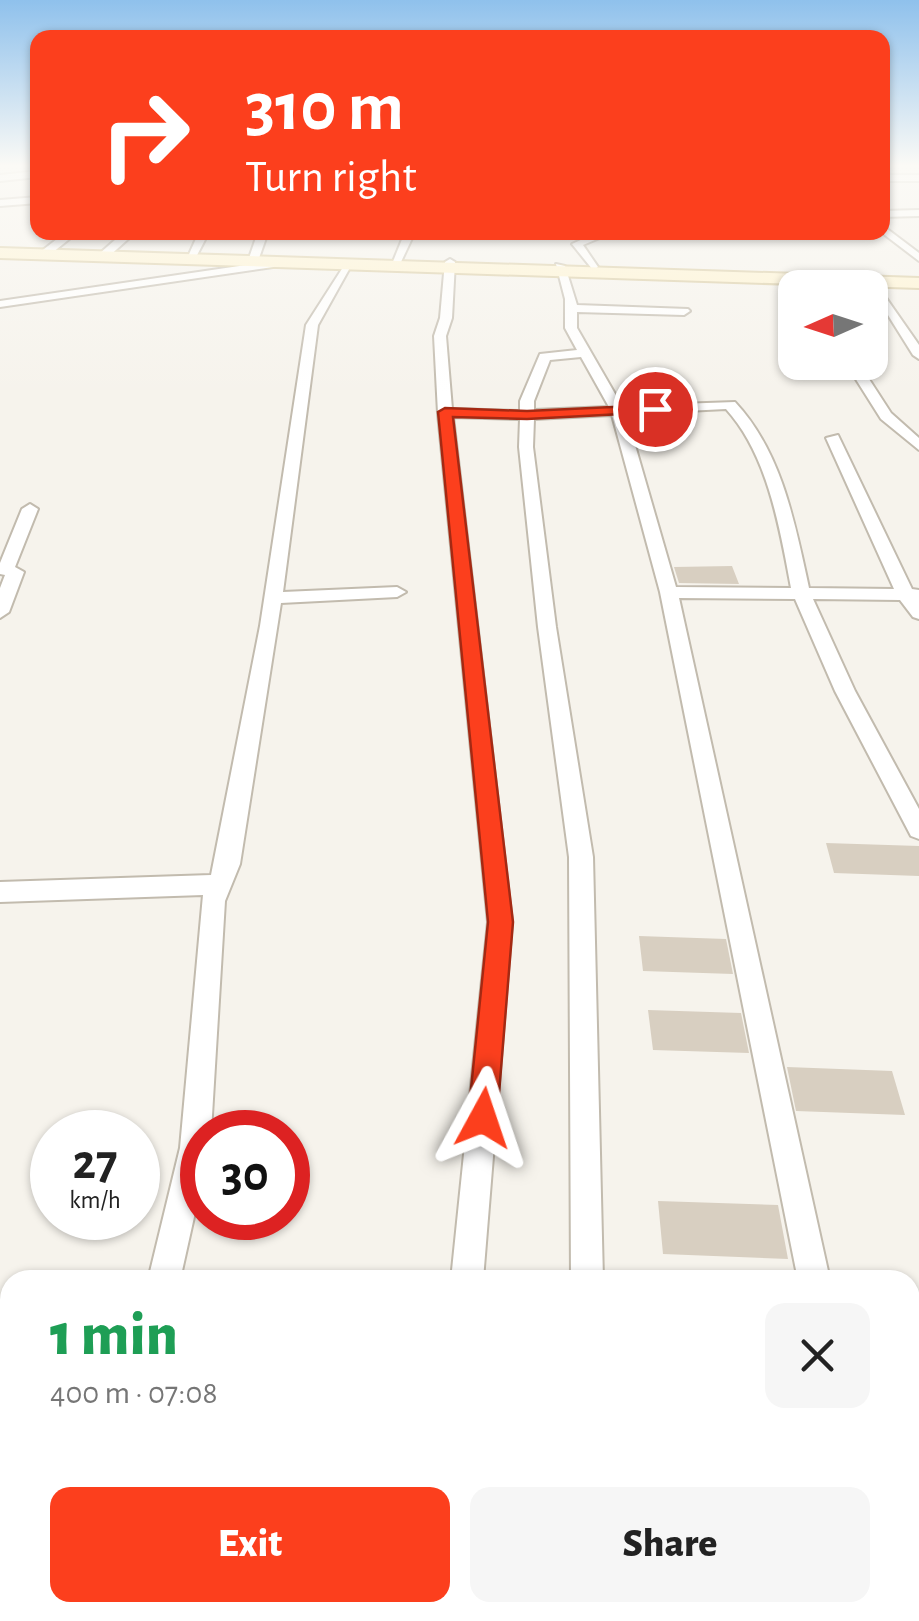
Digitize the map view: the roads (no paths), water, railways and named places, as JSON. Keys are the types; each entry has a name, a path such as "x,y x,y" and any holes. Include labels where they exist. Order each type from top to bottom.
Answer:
{"main road":[{"path":"0,254 778,276"},
{"path":"347,264 449,266"},
{"path":"561,269 778,275"},
{"path":"888,279 919,279"}],"street":[{"path":"43,255 59,243"},
{"path":"103,256 119,243"},
{"path":"190,259 198,243"},
{"path":"253,261 259,243"},
{"path":"396,262 405,243"},
{"path":"581,243 577,244 593,267"},
{"path":"0,304 290,262"},
{"path":"166,1270 195,1148 213,901 228,864 312,325 347,264"},
{"path":"449,266 446,318 440,336 445,412 500,922 468,1270"},
{"path":"561,269 571,308 571,328 618,411 670,592 812,1270"},
{"path":"888,305 919,355"},
{"path":"571,308 684,311"},
{"path":"586,353 544,357 528,400 526,448 547,628 581,858 586,1270"},
{"path":"862,380 886,416 919,446"},
{"path":"445,412 527,415 730,405 744,419 782,500 801,593 844,691 919,830"},
{"path":"833,438 919,612"},
{"path":"0,569 6,569 30,509"},
{"path":"0,569 15,572 0,612"},
{"path":"272,598 397,592"},
{"path":"670,592 913,596"},
{"path":"0,892 219,885"}]}
